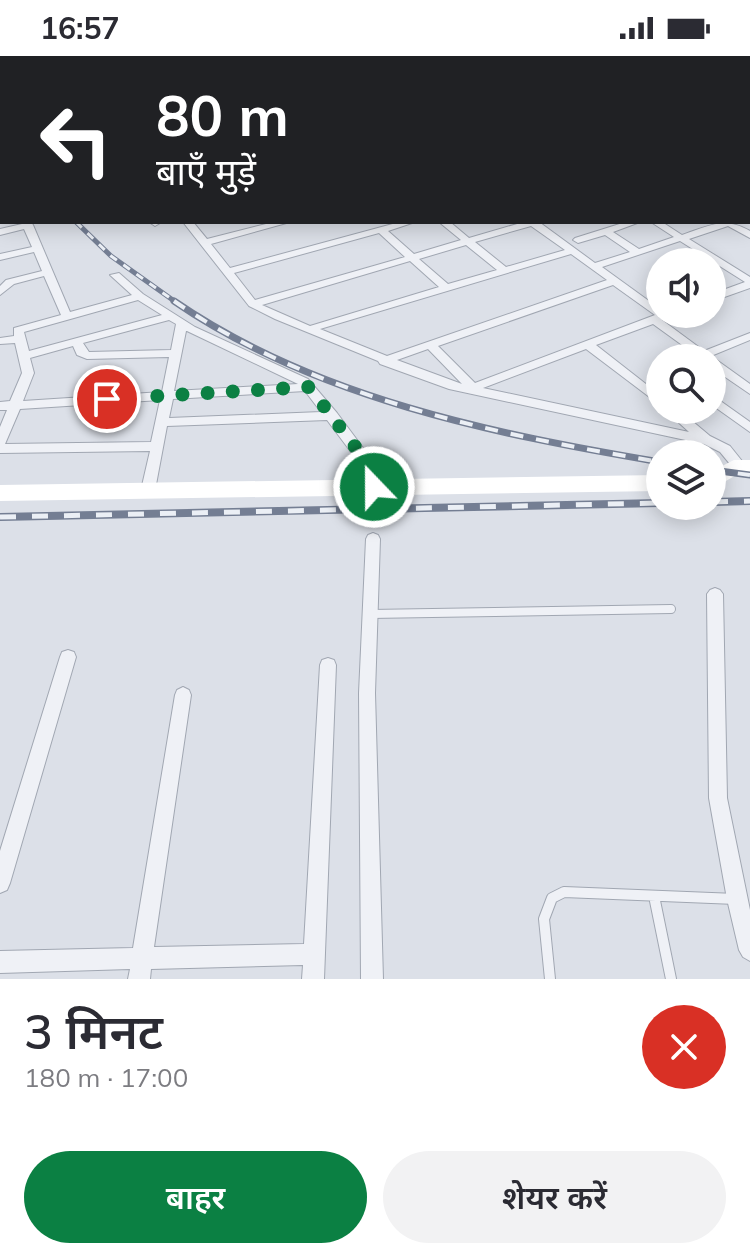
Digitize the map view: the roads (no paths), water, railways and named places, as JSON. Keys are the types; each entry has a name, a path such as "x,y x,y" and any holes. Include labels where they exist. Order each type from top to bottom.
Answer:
{"street":[{"path":"0,232 27,224 66,315"},
{"path":"190,224 253,304 384,361 449,385 708,440"},
{"path":"241,224 248,232"},
{"path":"204,243 278,224"},
{"path":"227,272 403,224"},
{"path":"446,224 504,271"},
{"path":"253,304 526,224"},
{"path":"536,224 646,305"},
{"path":"578,240 629,224"},
{"path":"659,224 750,282"},
{"path":"593,267 722,224"},
{"path":"732,224 750,235"},
{"path":"381,230 447,289"},
{"path":"606,231 637,252"},
{"path":"0,257 38,248"},
{"path":"310,329 571,251"},
{"path":"0,292 10,282 48,272"},
{"path":"115,275 139,296 182,323 296,377 309,387 373,471 374,487"},
{"path":"384,361 614,281"},
{"path":"726,292 750,282"},
{"path":"0,442 28,373 17,332 20,328 139,296"},
{"path":"25,356 170,316"},
{"path":"148,490 182,323"},
{"path":"471,388 646,323"},
{"path":"674,328 692,344"},
{"path":"726,348 750,336"},
{"path":"0,341 19,339"},
{"path":"77,342 81,353 87,356 176,353"},
{"path":"587,344 646,390"},
{"path":"430,345 471,388"},
{"path":"726,372 750,390"},
{"path":"0,406 309,387"},
{"path":"726,410 750,428"},
{"path":"162,422 333,416"},
{"path":"688,424 708,440"},
{"path":"0,449 157,446"},
{"path":"726,450 744,467"},
{"path":"0,493 646,483"},
{"path":"372,979 367,708 373,539"},
{"path":"715,594 716,777 737,899 750,950"},
{"path":"0,883 68,657"},
{"path":"313,979 328,665"},
{"path":"140,969 183,695"},
{"path":"0,962 140,969 313,954"}],"lane":[{"path":"370,614 671,609"},
{"path":"550,979 544,919 552,898 564,892 737,899"},
{"path":"654,896 671,979"}],"railway":[{"path":"78,224 111,256 175,302"},
{"path":"175,302 229,335 286,363 346,387 470,424 646,460"},
{"path":"726,472 750,475"},
{"path":"726,502 750,501"},
{"path":"0,517 646,503"}]}
